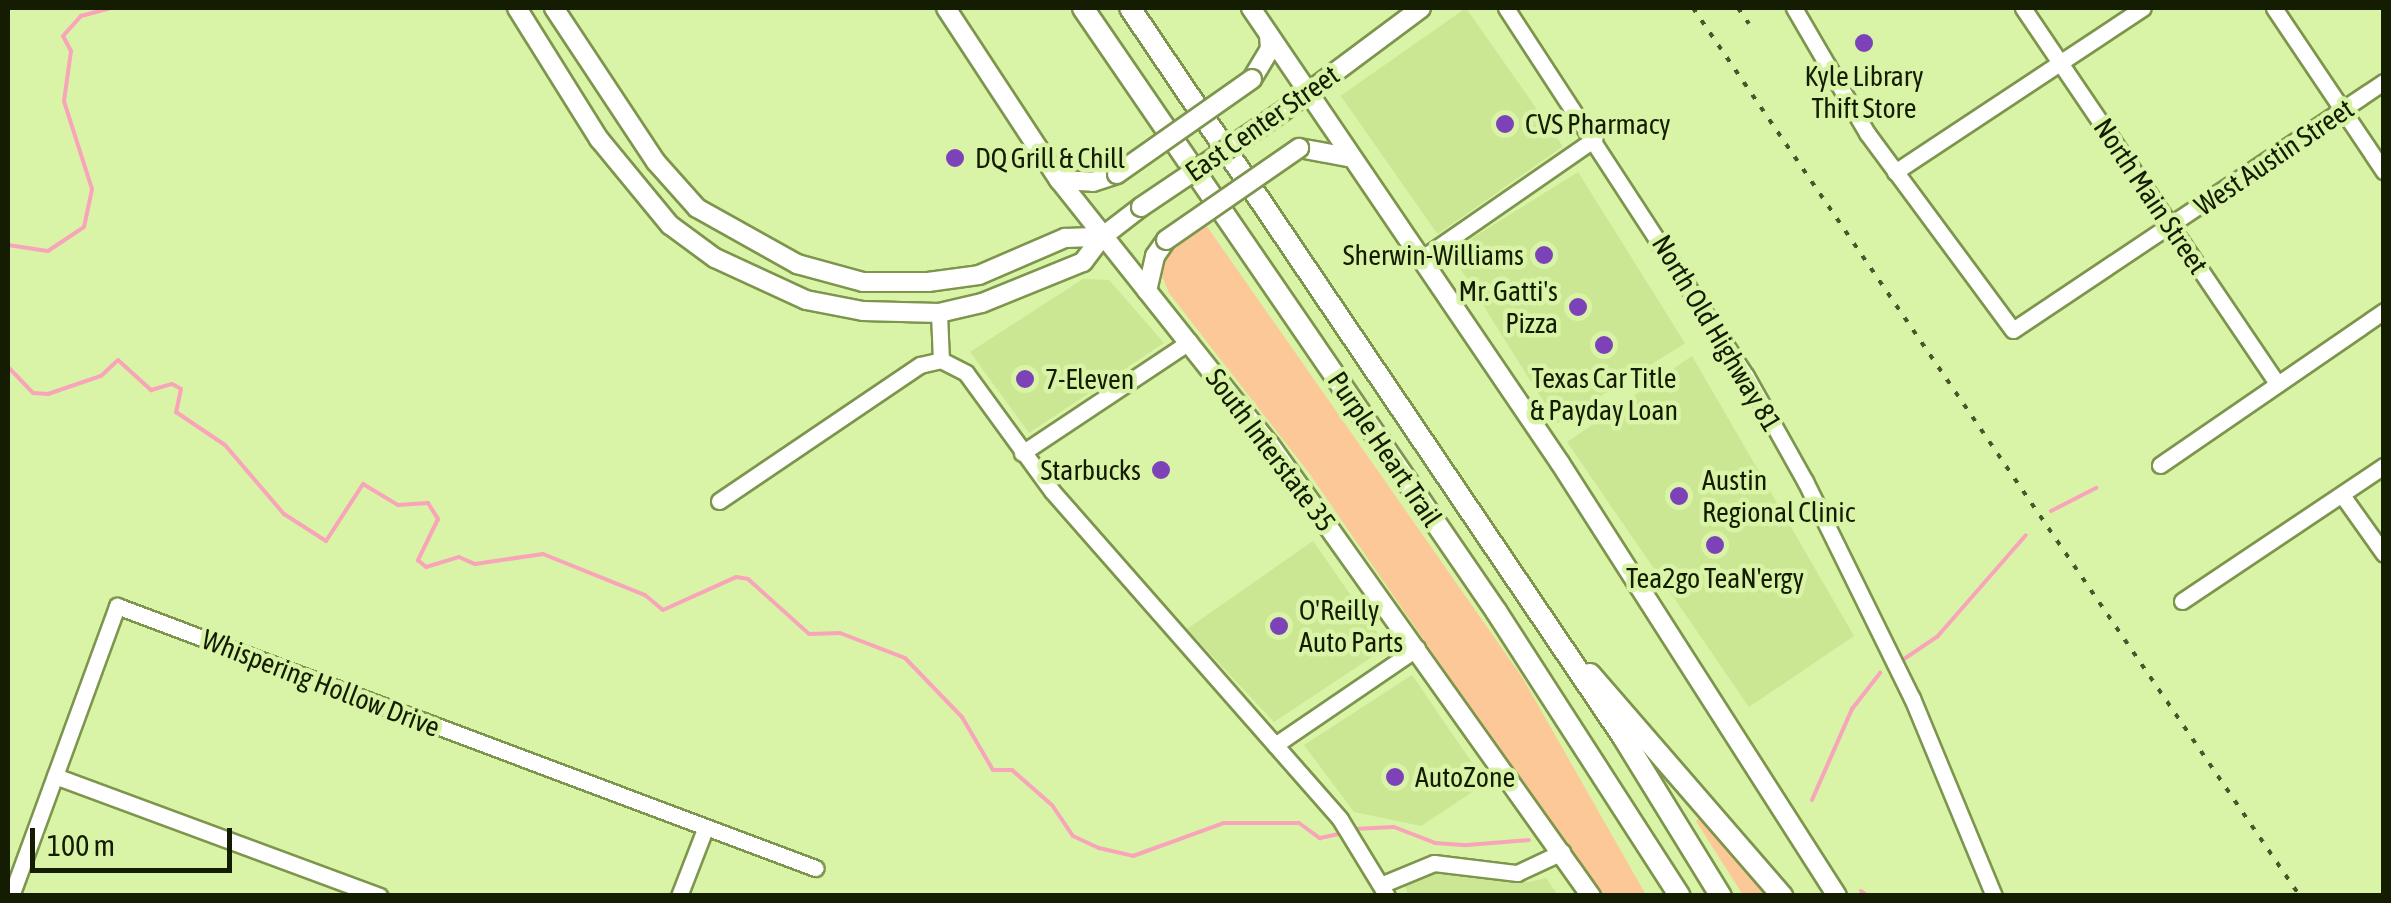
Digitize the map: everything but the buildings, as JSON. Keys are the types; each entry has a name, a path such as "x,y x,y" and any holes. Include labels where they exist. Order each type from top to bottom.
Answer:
{"highway":[{"name":"Purple Heart Trail","path":"1082,8 1496,611 1680,896"},
{"name":"Purple Heart Trail","path":"1130,8 1558,642 1722,896"},
{"path":"1558,642 1633,716 1782,896"}],"main road":[{"name":"East Center Street","path":"517,8 636,190 715,258 806,300 863,312 939,312 1040,283 1083,262 1102,236 1308,94 1420,8"},
{"path":"554,8 656,162 696,208 797,264 863,282 928,282 1025,260 1065,238 1102,236"},
{"name":"South Interstate 35","path":"946,8 1058,180 1189,342 1418,648 1592,896"},
{"path":"1251,8 1718,703 1837,896"},
{"path":"1058,180 1093,182 1116,174 1252,80 1270,49 1268,32"},
{"path":"1147,291 1154,256 1166,240 1300,148 1348,157"}],"street":[{"name":"North Old Highway 81","path":"1506,8 1746,376 1804,481 1912,698 1994,896"},
{"path":"1794,8 1895,172 2143,8"},
{"name":"North Main Street","path":"2023,8 2278,384"},
{"path":"2274,8 2384,172"},
{"name":"West Austin Street","path":"1895,172 2013,330 2384,82"},
{"path":"1421,260 1594,139"},
{"path":"2160,465 2384,311"},
{"path":"939,312 941,360"},
{"path":"1022,452 1189,342"},
{"path":"719,501 920,365 941,360 966,373 1022,452 1340,819 1385,890 1434,863 1516,873 1562,852"},
{"path":"2182,602 2384,466"},
{"path":"2342,495 2384,554"},
{"name":"Whispering Hollow Drive","path":"12,896 117,606 815,868"},
{"path":"1275,745 1418,648"},
{"path":"55,776 379,896"},
{"path":"679,896 705,829"}],"shaded area":[{"path":"1466,8 1563,146 1438,234 1341,96"},
{"path":"1578,172 1685,343 1557,423 1450,252"},
{"path":"1206,225 1522,677 1646,895 1599,895 1309,473 1169,293 1161,274 1164,257"},
{"path":"1083,279 1109,280 1164,343 1029,433 970,352"},
{"path":"1692,356 1854,636 1749,707 1567,442"},
{"path":"1313,541 1387,647 1274,722 1187,629"},
{"path":"1412,675 1486,783 1421,826 1354,812 1304,745"},
{"path":"1704,815 1774,895 1743,895 1696,821"},
{"path":"1437,873 1529,882 1546,878 1558,895 1408,895 1404,883"}],"waterway":[{"path":"8,245 48,251 84,227 92,189 64,101 71,51 63,36 81,16 110,8"},
{"path":"8,367 33,393 48,394 101,376 118,360 151,390 172,384 181,389 176,412 225,445 284,514 326,541 363,484 398,505 428,503 438,519 418,560 426,567 459,557 475,564 543,554 645,595 663,610 736,577 748,579 809,634 840,633 905,658 962,717 993,770 1012,770 1052,805 1073,836 1099,848 1133,856 1224,823 1299,823 1320,838 1344,833"},
{"path":"2051,511 2096,488"},
{"path":"1904,659 1937,637 2026,535"},
{"path":"1812,800 1852,709 1880,673"},
{"path":"1353,829 1394,827 1435,843 1467,845 1529,840"},
{"path":"1861,891 1868,896"}],"railway":[{"path":"1693,8 2300,896"},
{"path":"1738,8 1749,24"}],"place":[{"name":"Kyle Library Thift Store","path":"1864,43"},
{"name":"CVS Pharmacy","path":"1505,124"},
{"name":"DQ Grill & Chill","path":"955,158"},
{"name":"Sherwin-Williams","path":"1544,255"},
{"name":"Mr. Gatti's Pizza","path":"1578,307"},
{"name":"Texas Car Title & Payday Loan","path":"1604,345"},
{"name":"7-Eleven","path":"1025,379"},
{"name":"Starbucks","path":"1161,470"},
{"name":"Austin Regional Clinic","path":"1679,496"},
{"name":"Tea2go TeaN'ergy","path":"1715,545"},
{"name":"O'Reilly Auto Parts","path":"1279,626"},
{"name":"AutoZone","path":"1395,777"}]}
